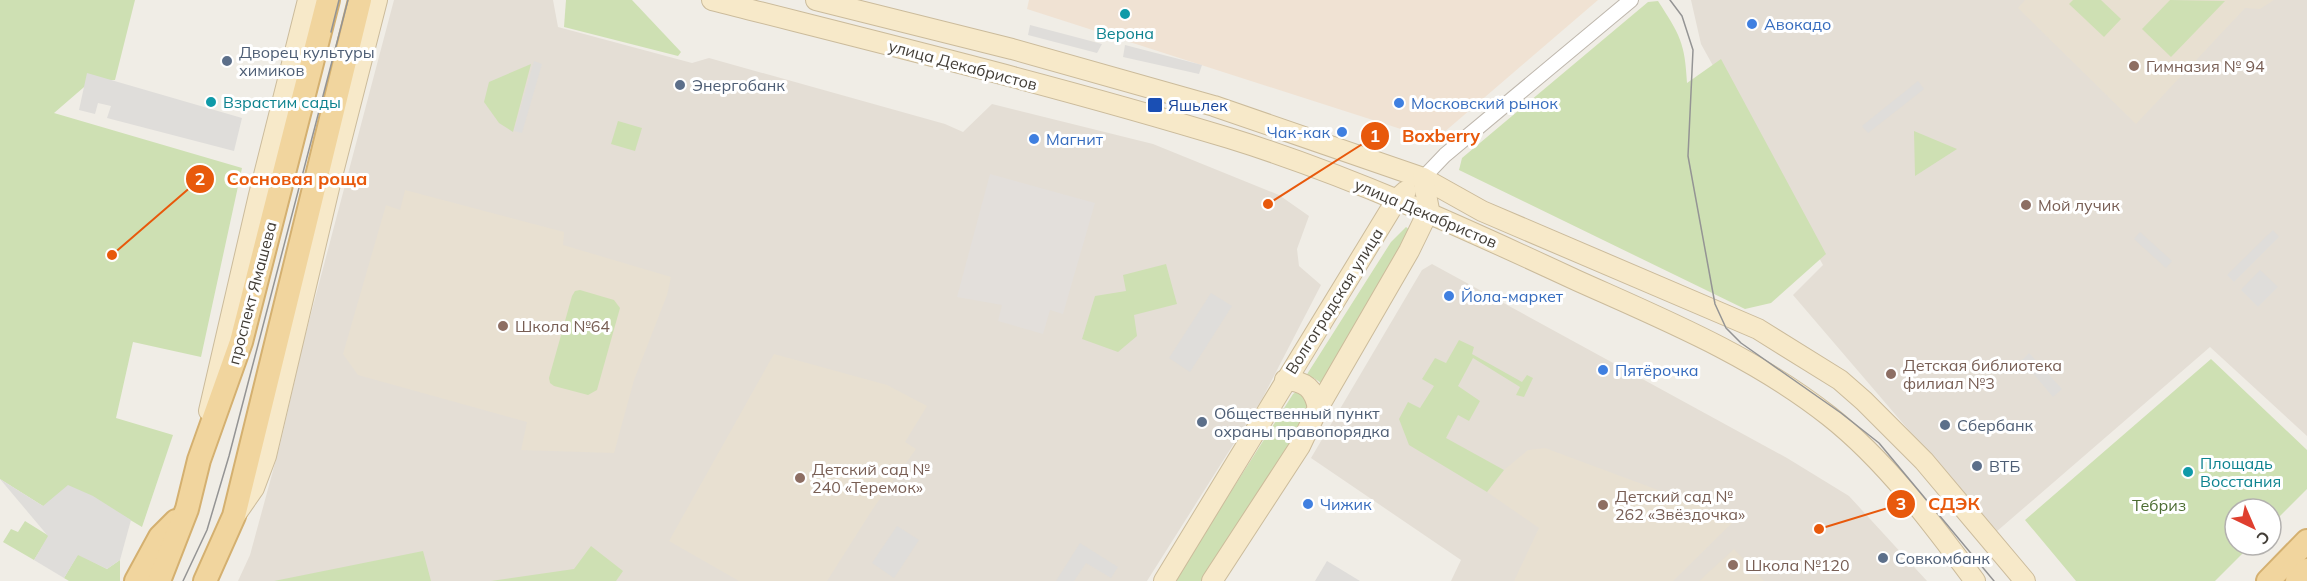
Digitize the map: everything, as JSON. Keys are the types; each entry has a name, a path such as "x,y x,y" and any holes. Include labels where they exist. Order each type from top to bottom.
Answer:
{"main road":[{"path":"200,460 216,371 308,0"},
{"name":"проспект Ямашева","path":"159,581 187,509 200,460 241,342 328,0"},
{"name":"проспект Ямашева","path":"205,581 232,522 360,0"},
{"path":"219,581 232,522 254,488 266,456 290,347 377,0"},
{"name":"улица Декабристов","path":"712,0 1000,73 1231,139 1428,212 1704,339 1762,370 1816,406 1872,456 1934,527 1975,581"},
{"name":"улица Декабристов","path":"816,0 1012,49 1214,106 1423,178 1482,211 1758,329 1840,380 1924,461 2025,581"},
{"path":"1212,581 1300,446 1318,408 1428,212 1423,178"},
{"name":"Волгоградская улица","path":"1164,581 1396,199 1423,178"},
{"path":"1285,380 1298,380 1308,386 1315,392 1318,408"},
{"path":"136,581 160,537 187,509"},
{"path":"2268,581 2307,541"},
{"path":"2297,581 2307,570"}],"street":[{"path":"1423,178 1445,155 1631,0"}],"shaded area":[{"path":"394,0 553,0 558,27 692,63 709,58 945,124 963,132 992,104 1153,144 1279,195 1309,216 1297,249 1299,266 1321,285 1262,399 1147,581 238,581 250,555 280,445 303,344"},
{"name":"Московский рынок","path":"1029,0 1598,0 1435,140 1027,9"},
{"path":"1691,0 2307,0 2307,436 2210,347 1996,532 1793,295 1823,265 1701,44"},
{"name":"Гимназия № 94","path":"2025,0 2274,0 2260,9 2245,8 2136,124 2018,8"},
{"path":"1030,25 1102,44 1097,53 1028,35"},
{"path":"1125,45 1202,65 1199,74 1123,57"},
{"path":"534,61 542,64 522,133 514,131"},
{"path":"87,73 242,118 234,151 107,118 111,106 98,103 95,114 79,110"},
{"path":"1918,81 1924,89 1868,133 1862,126"},
{"path":"990,174 1095,203 1063,314 1050,310 1043,334 998,321 1002,305 957,297"},
{"name":"Школа №64","path":"405,190 564,232 563,245 671,277 667,295 634,380 614,453 521,450 527,422 358,375 343,354 386,205 400,210"},
{"path":"2273,230 2279,237 2234,282 2227,275"},
{"path":"2140,232 2172,261 2166,268 2134,239"},
{"path":"1432,264 1787,458 1849,496 1927,581 1451,581 1461,560 1311,458 1422,270"},
{"path":"2260,270 2278,287 2258,307 2241,290"},
{"path":"1211,293 1232,306 1190,372 1169,358"},
{"path":"2029,353 2062,389 2053,397 2022,360"},
{"name":"Детский сад № 240 «Теремок»","path":"774,354 887,385 927,406 905,442 916,449 874,507 827,581 739,581 669,541"},
{"name":"Детский сад № 262 «Звёздочка»","path":"1545,448 1736,519 1673,581 1514,581 1539,528 1487,492 1504,470 1528,450"},
{"path":"0,479 43,506 68,485 93,496 131,520 120,560 107,569 78,555 64,578 34,560 48,536"},
{"path":"897,526 919,540 894,578 872,563"},
{"path":"1080,543 1118,567 1111,578 1086,563 1074,581 1056,581"},
{"name":"Школа №120","path":"1734,549 1764,581 1699,581"},
{"path":"1327,561 1360,581 1315,581"}],"green space":[{"path":"0,0 135,0 115,80 91,81 54,113 242,168 201,357 133,342 116,418 173,435 142,527 102,503 43,506 0,479"},
{"path":"566,0 632,0 681,52 678,56 564,27"},
{"path":"2073,0 2101,0 2121,19 2104,37 2069,4"},
{"path":"2170,0 2225,1 2171,57 2142,29"},
{"path":"1658,1 1672,23 1683,48 1687,83 1721,59 1826,254 1771,303 1745,309 1459,170 1462,158 1648,2"},
{"path":"531,64 513,132 499,123 484,102 489,82"},
{"path":"618,121 642,128 635,151 611,144"},
{"path":"1914,131 1957,149 1915,176"},
{"path":"1406,227 1411,231 1323,390 1321,383 1314,378 1304,379 1391,242"},
{"path":"1166,264 1177,304 1134,315 1137,336 1118,352 1082,339 1095,296 1126,291 1123,275"},
{"path":"580,290 614,300 620,308 597,390 588,395 554,386 550,383 549,378 572,296 575,291"},
{"path":"1459,340 1474,347 1472,354 1522,382 1527,375 1533,378 1524,397 1516,395 1520,387 1473,358 1458,386 1480,401 1469,421 1458,415 1446,438 1504,470 1487,492 1409,445 1399,419 1408,402 1420,408 1434,386 1422,379 1435,358 1446,363"},
{"name":"Тебриз","path":"2211,359 2307,450 2307,489 2283,513 2283,497 2223,497 2223,557 2239,557 2215,581 2076,581 2025,520"},
{"path":"1299,390 1312,408 1202,581 1174,581 1293,394"},
{"path":"25,521 49,536 34,560 3,542 11,529 18,532"},
{"path":"591,546 623,571 616,581 491,581 574,569"},
{"path":"423,551 431,581 274,581"},
{"path":"78,554 107,569 120,560 120,581 69,581 64,578"}],"tram line":[{"path":"331,32 339,0"},
{"path":"183,581 207,530 229,456 348,0"},
{"path":"1670,0 1682,16 1693,50 1688,156 1715,304 1726,328 1741,343 1841,413 1879,443 1994,581"}],"place":[{"name":"Верона","path":"1125,14"},
{"name":"Авокадо","path":"1752,24"},
{"name":"Дворец культуры химиков","path":"227,61"},
{"name":"Гимназия № 94","path":"2134,66"},
{"name":"Энергобанк","path":"680,85"},
{"name":"Взрастим сады","path":"211,102"},
{"name":"Московский рынок","path":"1399,103"},
{"name":"Яшьлек","path":"1155,105"},
{"name":"Чак-как","path":"1342,132"},
{"name":"Магнит","path":"1034,139"},
{"name":"Boxberry","path":"1268,204"},
{"name":"Мой лучик","path":"2026,205"},
{"name":"Сосновая роща","path":"112,255"},
{"name":"Йола-маркет","path":"1449,296"},
{"name":"Школа №64","path":"503,326"},
{"name":"Пятёрочка","path":"1603,370"},
{"name":"Детская библиотека филиал №3","path":"1891,374"},
{"name":"Общественный пункт охраны правопорядка","path":"1202,422"},
{"name":"Сбербанк","path":"1945,425"},
{"name":"ВТБ","path":"1977,466"},
{"name":"Площадь Восстания","path":"2188,472"},
{"name":"Детский сад № 240 «Теремок»","path":"800,478"},
{"name":"Чижик","path":"1308,504"},
{"name":"Детский сад № 262 «Звёздочка»","path":"1603,505"},
{"name":"СДЭК","path":"1819,529"},
{"name":"Совкомбанк","path":"1883,558"},
{"name":"Школа №120","path":"1733,565"}]}
